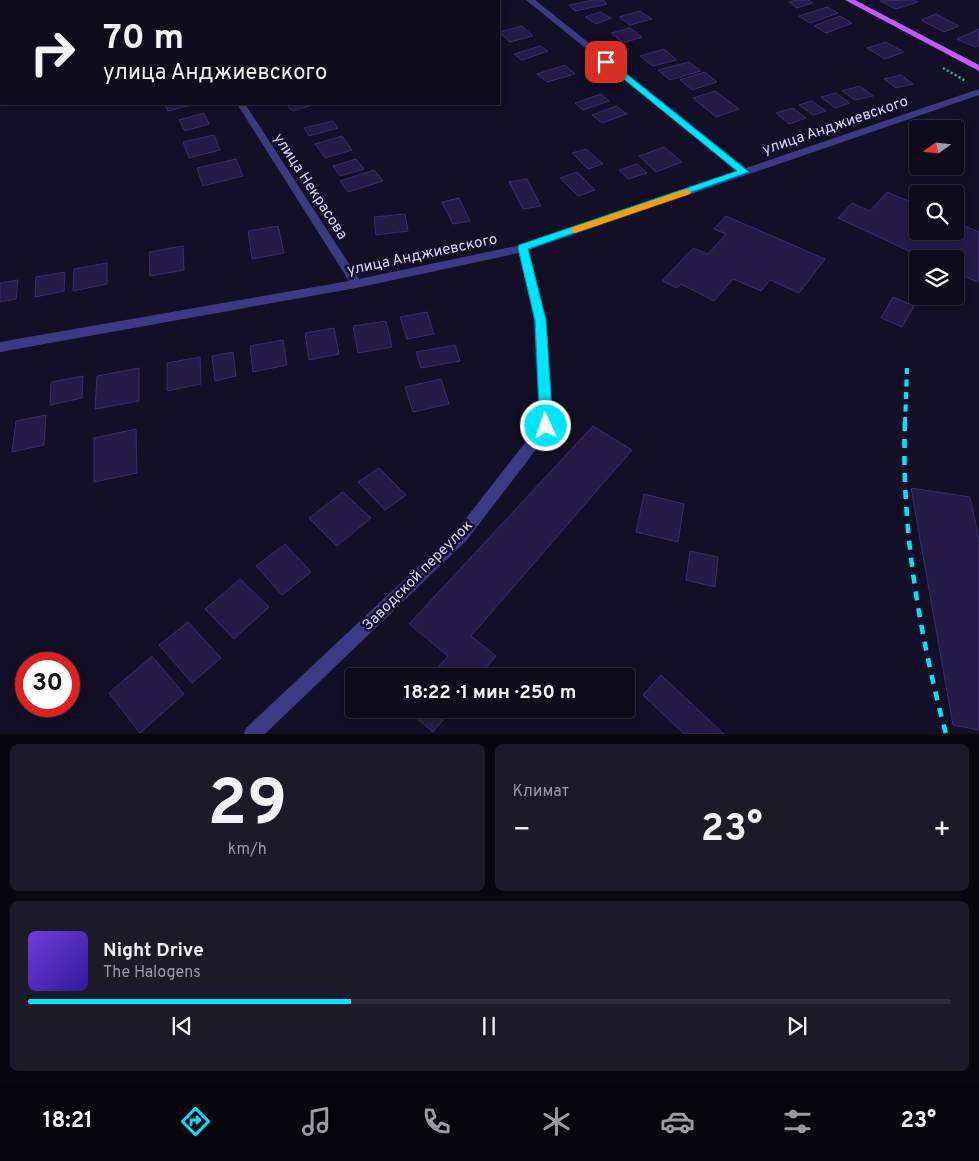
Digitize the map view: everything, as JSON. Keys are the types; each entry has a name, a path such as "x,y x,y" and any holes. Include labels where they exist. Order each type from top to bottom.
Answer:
{"main road":[{"path":"849,0 979,68"}],"street":[{"path":"530,0 744,172"},
{"name":"улица Анджиевского","path":"0,347 356,284 523,248 979,92"},
{"name":"улица Некрасова","path":"241,105 356,284"},
{"name":"Заводской переулок","path":"252,734 461,536 546,426 540,320 523,248"}],"building":[{"path":"603,0 607,4 575,11 569,5"},
{"path":"808,0 813,3 797,8 789,2"},
{"path":"914,0 918,2 896,9 880,1"},
{"path":"827,7 838,13 810,23 799,16"},
{"path":"640,11 652,19 630,25 619,17"},
{"path":"600,12 611,18 596,24 585,17"},
{"path":"936,14 959,26 944,32 921,20"},
{"path":"840,16 852,23 826,33 814,26"},
{"path":"522,26 533,36 510,42 500,32"},
{"path":"630,28 642,37 623,43 611,33"},
{"path":"979,29 979,46 975,47 957,39"},
{"path":"886,42 904,52 885,59 867,48"},
{"path":"540,46 548,51 522,60 514,54"},
{"path":"664,49 677,60 653,66 640,56"},
{"path":"689,62 701,71 670,80 658,70"},
{"path":"565,65 575,74 547,82 537,74"},
{"path":"705,72 717,82 692,90 680,80"},
{"path":"901,75 913,84 896,88 884,79"},
{"path":"860,86 873,96 855,100 842,91"},
{"path":"715,91 739,109 716,117 693,98"},
{"path":"836,93 850,103 835,108 821,97"},
{"path":"601,94 609,101 583,110 575,103"},
{"path":"812,101 826,111 813,115 799,105"},
{"path":"165,105 191,105 168,111"},
{"path":"288,105 313,105 292,111"},
{"path":"616,106 627,114 602,123 592,115"},
{"path":"793,108 806,118 789,124 776,113"},
{"path":"204,113 209,124 185,131 179,120"},
{"path":"333,121 338,128 309,136 304,128"},
{"path":"214,135 220,150 189,158 183,142"},
{"path":"342,136 352,150 325,158 315,144"},
{"path":"664,147 682,162 656,172 639,156"},
{"path":"586,149 603,164 588,169 572,153"},
{"path":"236,159 243,176 203,186 197,168"},
{"path":"356,159 364,169 340,176 333,166"},
{"path":"637,164 647,173 628,179 619,170"},
{"path":"374,170 383,181 348,192 340,181"},
{"path":"577,172 595,190 578,196 560,178"},
{"path":"527,179 541,206 523,209 509,182"},
{"path":"887,192 909,201 909,240 964,240 964,226 979,232 979,280 977,282 964,276 964,250 909,251 838,218 852,203 870,211"},
{"path":"459,198 470,221 453,224 442,202"},
{"path":"405,214 408,231 376,235 374,217"},
{"path":"726,216 825,259 799,293 770,280 761,291 733,279 714,301 681,284 677,288 662,281 693,248 708,254 726,234 714,229"},
{"path":"278,226 284,253 252,259 248,231"},
{"path":"183,246 184,270 150,276 149,252"},
{"path":"107,263 107,284 73,291 74,269"},
{"path":"65,272 64,291 35,297 36,277"},
{"path":"18,280 16,299 0,302 0,283"},
{"path":"893,297 914,306 902,327 881,318"},
{"path":"427,312 434,334 407,339 400,317"},
{"path":"386,321 392,347 358,353 353,326"},
{"path":"334,328 339,354 309,360 305,333"},
{"path":"283,340 287,365 253,372 250,346"},
{"path":"455,345 460,361 421,368 416,352"},
{"path":"233,352 236,376 215,381 212,356"},
{"path":"200,357 201,384 167,391 167,363"},
{"path":"139,368 139,401 95,409 97,376"},
{"path":"83,376 82,398 50,405 51,382"},
{"path":"441,379 449,404 413,412 405,387"},
{"path":"46,415 44,445 12,452 16,421"},
{"path":"593,426 632,450 471,636 496,656 486,668 437,668 448,656 409,624"},
{"path":"136,429 137,473 94,482 94,438"},
{"path":"379,468 406,495 385,510 358,482"},
{"path":"911,488 970,497 979,539 979,730 953,725"},
{"path":"343,492 371,518 337,546 309,518"},
{"path":"644,494 684,504 678,542 636,532"},
{"path":"285,544 311,572 282,595 256,566"},
{"path":"690,551 718,557 715,587 686,580"},
{"path":"240,579 269,607 234,639 205,609"},
{"path":"188,622 221,658 192,683 159,645"},
{"path":"152,656 184,694 140,733 109,693"},
{"path":"661,675 724,734 684,734 643,695"},
{"path":"417,718 445,718 433,732"}],"railway":[{"path":"905,424 907,368"},
{"path":"905,424 906,501 914,580 936,696 946,734"}],"slow traffic":[{"path":"575,230 687,192"}],"route":[{"path":"546,426 540,320 523,248 744,172 606,62"}]}
